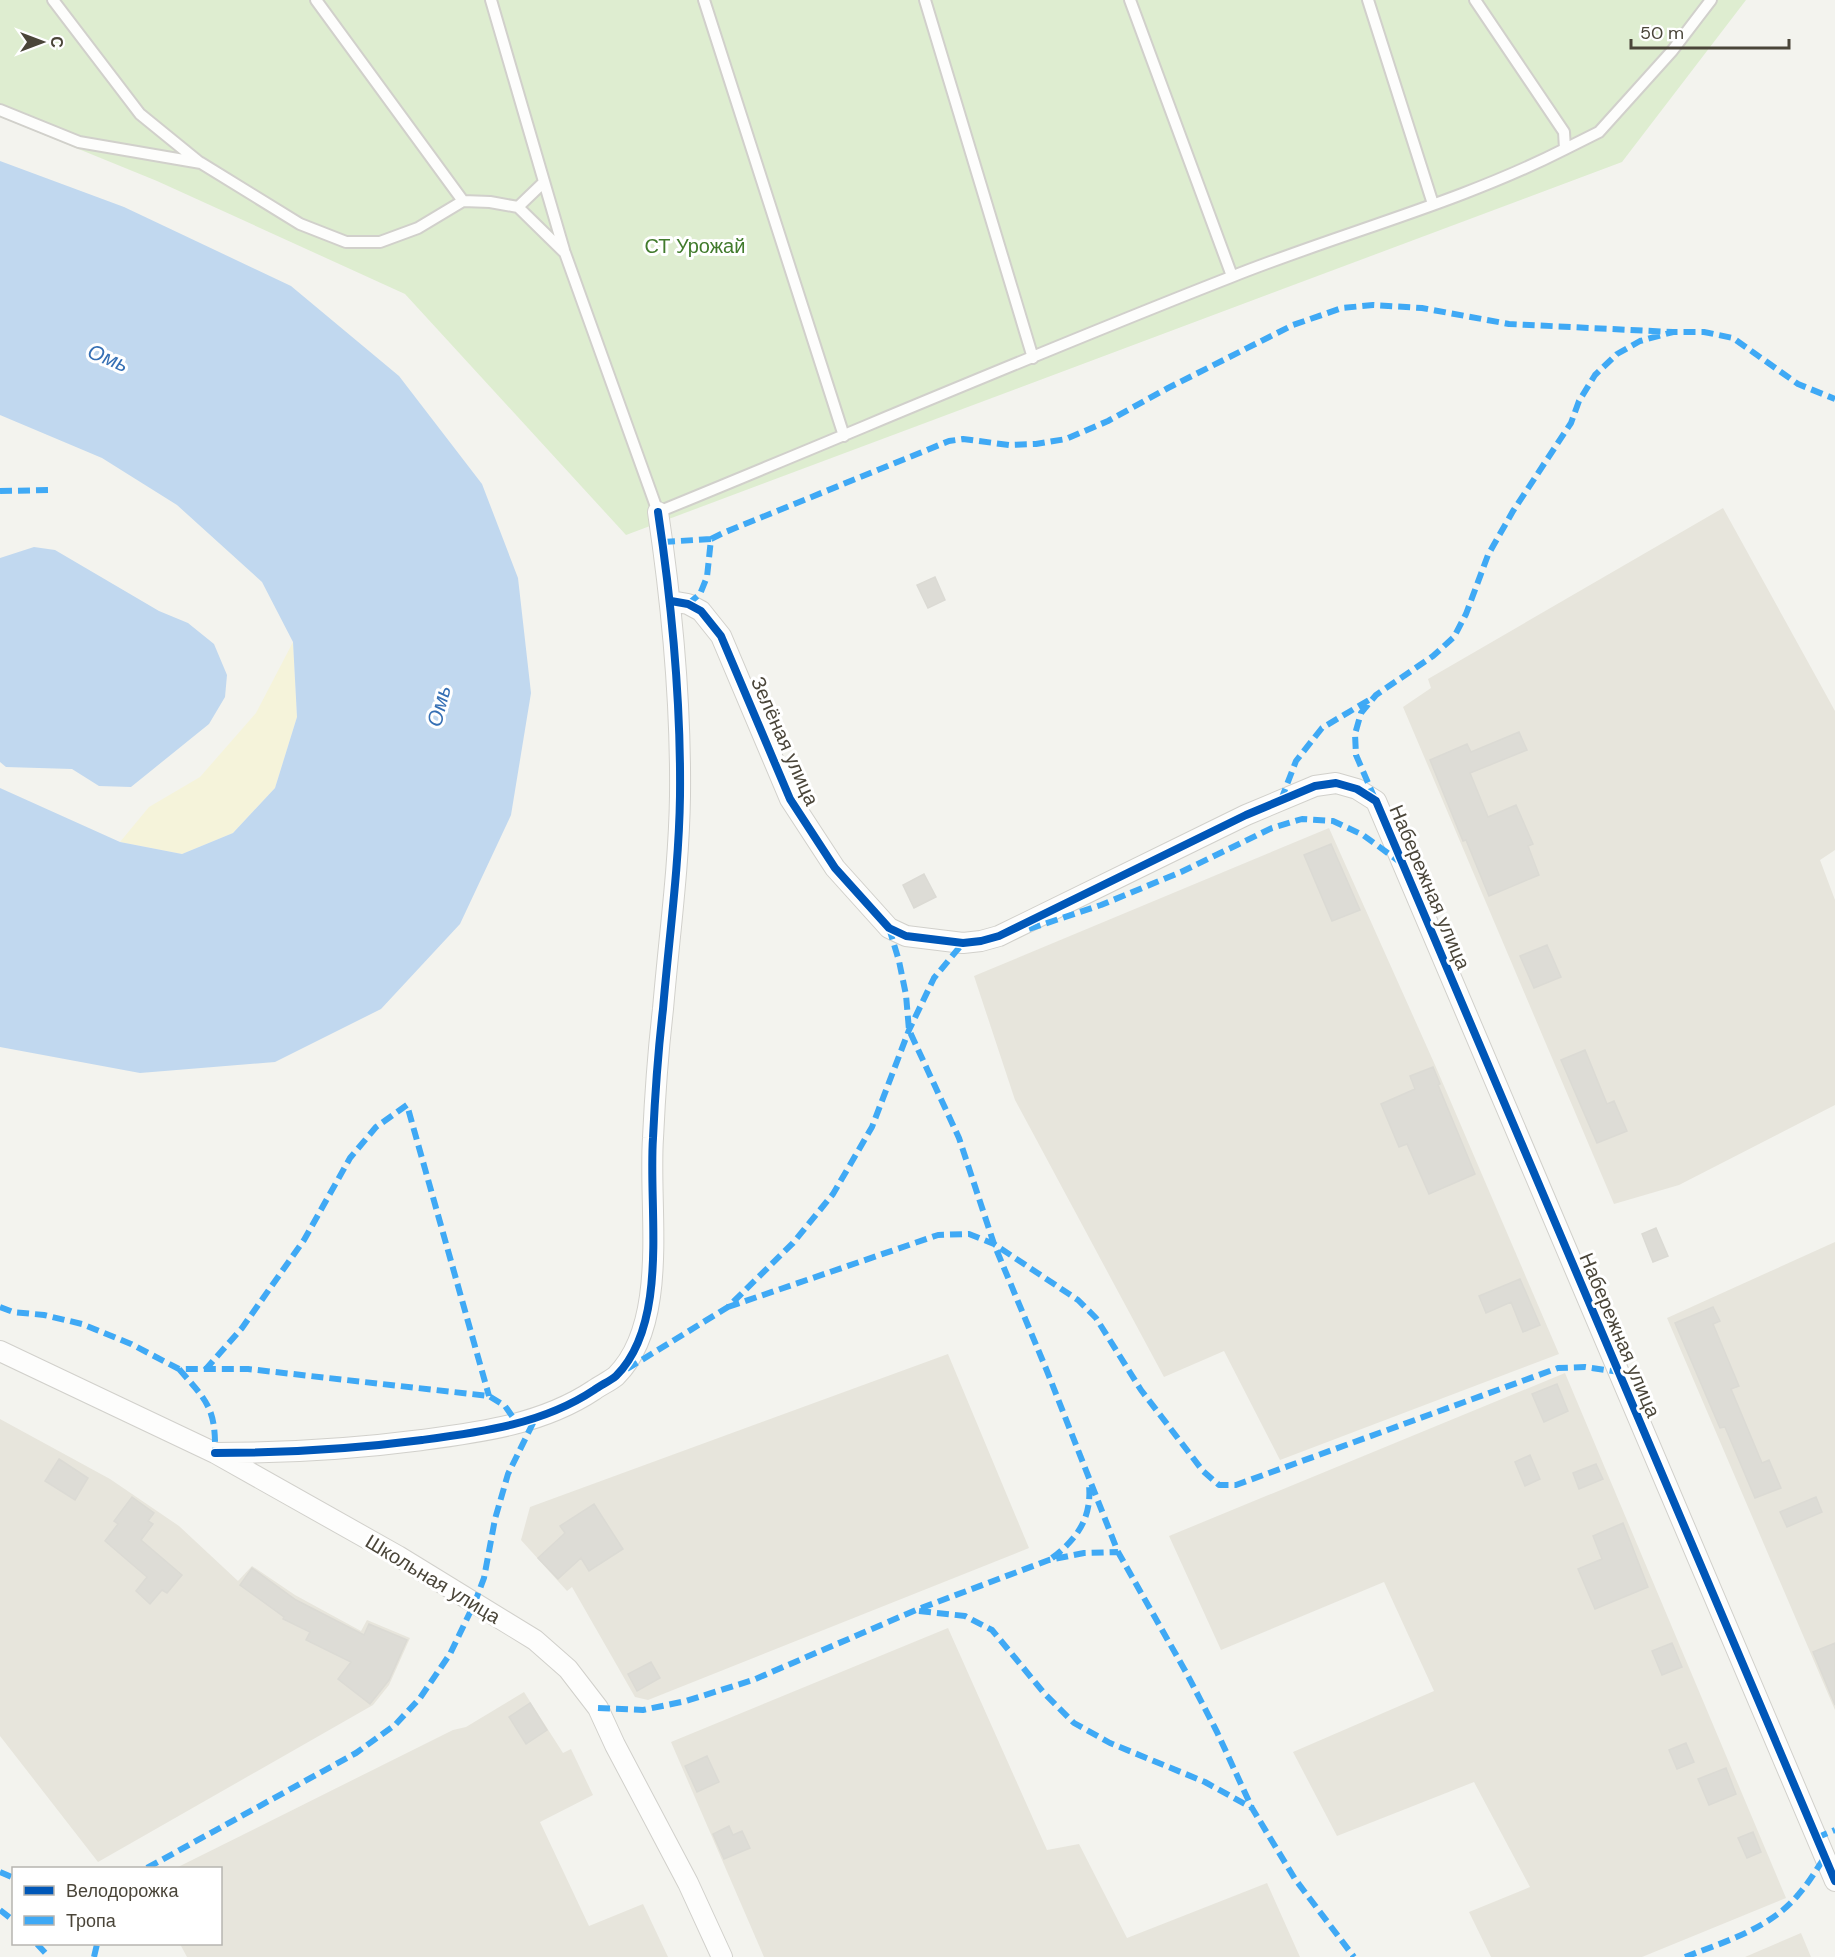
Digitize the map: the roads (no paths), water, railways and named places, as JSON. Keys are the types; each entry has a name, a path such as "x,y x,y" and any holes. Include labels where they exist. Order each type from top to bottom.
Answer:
{"street":[{"path":"215,1453 296,1453 362,1448 477,1433 534,1419 578,1401 616,1376 638,1344 647,1318 652,1279 652,1142 675,898 680,796 676,670 670,601 658,512"},
{"name":"Зелёная улица","path":"670,601 688,604 701,611 721,636 790,800 835,868 890,928 906,936 963,943 999,936 1246,814 1315,786 1336,783 1357,789 1376,801"},
{"name":"Набережная улица","path":"1376,801 1835,1881"},
{"name":"Школьная улица","path":"0,1351 215,1453 398,1556 534,1640 568,1669 598,1708 615,1745 688,1883 722,1957"}],"lane":[{"path":"53,0 140,114 201,163 300,224 346,242 380,242 418,228 463,201 490,202 518,207 565,253"},
{"path":"316,0 463,201"},
{"path":"491,0 565,253 658,512 1233,276 1538,163 1599,132 1672,51 1711,0"},
{"path":"704,0 844,436"},
{"path":"925,0 1033,358"},
{"path":"1130,0 1233,276"},
{"path":"1368,0 1432,204"},
{"path":"1475,0 1564,132 1565,149"},
{"path":"0,110 79,142 201,163"},
{"path":"518,207 544,182"}],"water":[{"name":"Омь","path":"0,161 124,207 291,286 399,376 482,484 518,578 531,693 511,815 460,924 381,1009 275,1062 140,1073 0,1047 0,788 120,842 182,854 233,833 275,788 297,717 293,642 262,582 177,505 102,458 0,415"},
{"path":"34,547 55,550 159,611 188,623 214,644 227,675 225,697 209,724 131,787 99,786 72,769 6,767 0,762 0,558"}],"park label":[{"name":"СТ Урожай","path":"695,246"}]}
